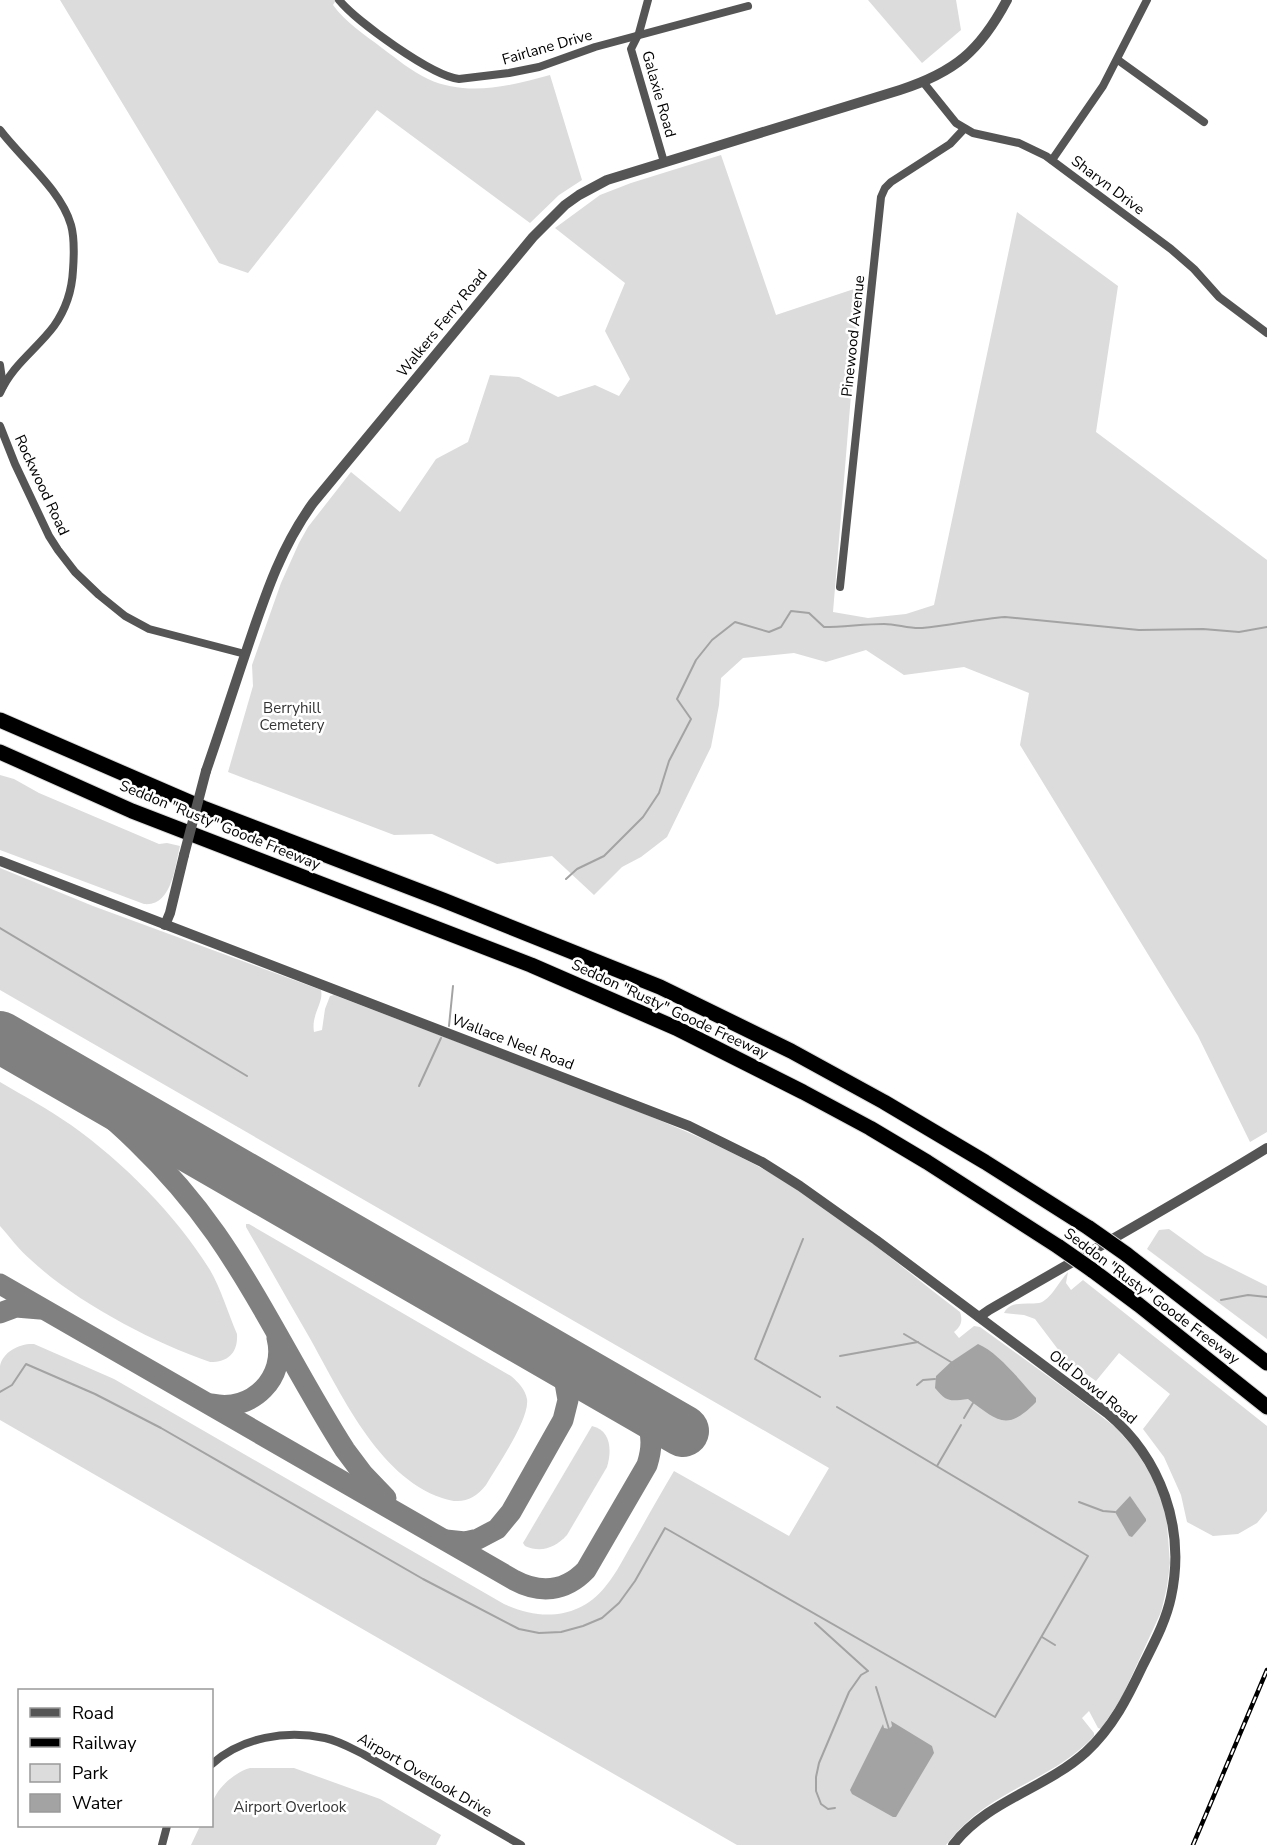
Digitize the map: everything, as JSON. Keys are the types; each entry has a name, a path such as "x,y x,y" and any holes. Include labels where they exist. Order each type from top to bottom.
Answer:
{"highway":[{"name":"Seddon \"Rusty\" Goode Freeway","path":"0,720 203,808 542,939 670,992 791,1051 884,1102 1089,1228 1267,1363"},
{"name":"Seddon \"Rusty\" Goode Freeway","path":"0,752 132,811 531,965 676,1028 803,1092 927,1162 1059,1247 1139,1305 1267,1407"}],"street":[{"name":"Fairlane Drive","path":"339,0 374,32 422,64 452,78 509,74 539,67 595,47 748,6"},
{"name":"Galaxie Road","path":"648,0 632,46 632,53 664,162"},
{"name":"Walkers Ferry Road","path":"165,925 206,771 277,566 297,525 313,502 550,218 579,195 607,180 923,82 946,71 970,53 996,20 1007,0"},
{"path":"1052,160 1099,93 1147,0"},
{"path":"1118,60 1204,122"},
{"name":"Sharyn Drive","path":"923,82 952,120 964,129 1019,143 1033,148 1052,160 1171,249 1194,269 1219,297 1267,333"},
{"name":"Pinewood Avenue","path":"840,586 881,196 891,182 950,144 964,129"},
{"path":"0,130 59,202 71,226 74,258 70,292 62,315 19,363 2,389"},
{"path":"0,365 2,389"},
{"name":"Rockwood Road","path":"0,426 15,465 49,536 75,572 99,595 125,616 149,629 245,654"},
{"name":"Wallace Neel Road","path":"0,861 635,1105 712,1137 762,1162 800,1186 979,1317"},
{"path":"979,1317 1267,1148"},
{"name":"Old Dowd Road","path":"952,1845 987,1813 1071,1764 1101,1738 1123,1706 1159,1632 1171,1598 1174,1576 1175,1536 1171,1514 1159,1478 1140,1448 1107,1413 979,1317"},
{"name":"Airport Overlook Drive","path":"213,1763 237,1746 259,1739 283,1735 326,1738 363,1754 521,1845"},
{"path":"162,1845 167,1827"}],"green space":[{"path":"60,0 336,0 333,5 356,28 410,69 428,79 458,88 473,89 505,86 550,75 582,180 559,195 530,223 377,110 248,273 219,263"},
{"path":"868,0 956,0 961,30 922,63"},
{"name":"Berryhill Cemetery","path":"721,155 776,315 860,287 833,612 868,618 906,614 934,605 1017,212 1118,286 1096,432 1267,560 1267,1132 1250,1142 1198,1036 1020,745 1029,693 964,667 904,675 866,650 826,662 794,653 743,658 721,678 719,705 711,747 667,837 641,857 622,867 594,895 552,856 497,864 432,834 394,835 228,772 253,686 252,665 281,583 308,527 351,472 400,512 436,459 468,442 490,375 519,377 558,397 595,385 619,396 630,379 605,331 625,283 555,228 600,195"},
{"path":"0,775 14,779 39,793 159,844 180,846 171,884 161,899 144,904 0,850"},
{"path":"0,868 93,906 321,990 321,1000 314,1020 314,1032 322,1030 325,1009 330,996 334,995 635,1110 731,1152 782,1180 834,1215 960,1312 961,1323 954,1332 959,1338 974,1326 980,1327 1115,1427 1135,1449 1154,1480 1166,1512 1170,1563 1161,1612 1122,1697 1101,1729 1098,1728 1089,1711 1082,1718 1094,1736 1070,1758 980,1811 946,1845 737,1845 0,1420 0,1366 2,1361 13,1349 34,1344 114,1379 504,1604 545,1615 571,1611 583,1606 605,1587 674,1471 789,1536 829,1468 0,990"},
{"path":"0,1082 54,1114 91,1140 129,1173 165,1210 196,1249 218,1285 237,1334 236,1346 231,1355 217,1362 210,1362 164,1344 116,1319 49,1276 22,1252 0,1226"},
{"path":"246,1224 511,1376 519,1384 525,1392 527,1408 512,1442 486,1485 477,1494 461,1501 442,1498 419,1487 379,1452 347,1405"},
{"path":"1169,1229 1205,1255 1267,1286 1267,1339 1147,1249 1159,1230"},
{"path":"1068,1272 1066,1283 1071,1290 1083,1280 1267,1426 1267,1511 1257,1523 1238,1534 1213,1536 1187,1522 1181,1495 1164,1457 1143,1429 1170,1394 1119,1353 1096,1381 1066,1360 1035,1319 1024,1315 1004,1313 1010,1306 1043,1301"},
{"path":"592,1426 603,1432 608,1442 607,1467 567,1535 548,1548 537,1549 525,1546 523,1543"},
{"name":"Airport Overlook","path":"294,1768 380,1799 441,1835 436,1845 191,1845 200,1827 213,1827 213,1802 221,1787 244,1770"}],"water":[{"path":"978,1344 1001,1360 1036,1398 1036,1402 1017,1418 1002,1420 987,1413 968,1399 946,1399 935,1388 936,1376 951,1362"},
{"path":"1130,1496 1146,1519 1132,1537 1129,1536 1115,1512"},
{"path":"891,1721 932,1746 934,1753 896,1817 852,1794 850,1790 883,1724 884,1728 889,1729 892,1726"}],"waterway":[{"path":"566,879 577,869 604,856 643,817 659,793 669,761 691,719 677,699 696,660 712,640 735,622 769,632 781,627 791,611 809,613 824,627 884,624 922,628 1005,617 1139,630 1203,629 1239,632 1267,627"},
{"path":"0,928 247,1076"},
{"path":"449,1026 453,986"},
{"path":"419,1086 441,1038"},
{"path":"803,1239 755,1359 820,1397"},
{"path":"1221,1300 1248,1295 1267,1297"},
{"path":"904,1334 951,1362"},
{"path":"840,1356 918,1342"},
{"path":"0,1392 12,1385 26,1364 95,1394 161,1428 423,1579 519,1629 539,1633 561,1632 602,1618 619,1603 635,1581 665,1528 995,1717 1088,1556 837,1407"},
{"path":"917,1385 923,1380 935,1379"},
{"path":"964,1418 973,1403"},
{"path":"937,1466 961,1425"},
{"path":"1079,1502 1103,1511 1115,1512"},
{"path":"815,1623 868,1671 861,1675 849,1692 819,1763 816,1791 821,1804 828,1809 835,1808"},
{"path":"1042,1637 1055,1645"},
{"path":"876,1687 889,1729"}],"taxiway":[{"path":"42,1061 136,1141 178,1185 197,1209 250,1287 345,1450 363,1474 386,1498"},
{"path":"0,1284 514,1580 543,1589 561,1587 586,1570 647,1465 651,1446 649,1429 642,1414 628,1399"},
{"path":"0,1313 16,1307 40,1309"},
{"path":"212,1404 240,1403 263,1389 277,1366 279,1352 277,1338"},
{"path":"446,1540 465,1542 478,1539 497,1529 511,1512 563,1420 568,1400 564,1377 555,1361 535,1345"}],"runway":[{"path":"0,1037 683,1431"}],"railway":[{"path":"1193,1845 1267,1670"}]}
